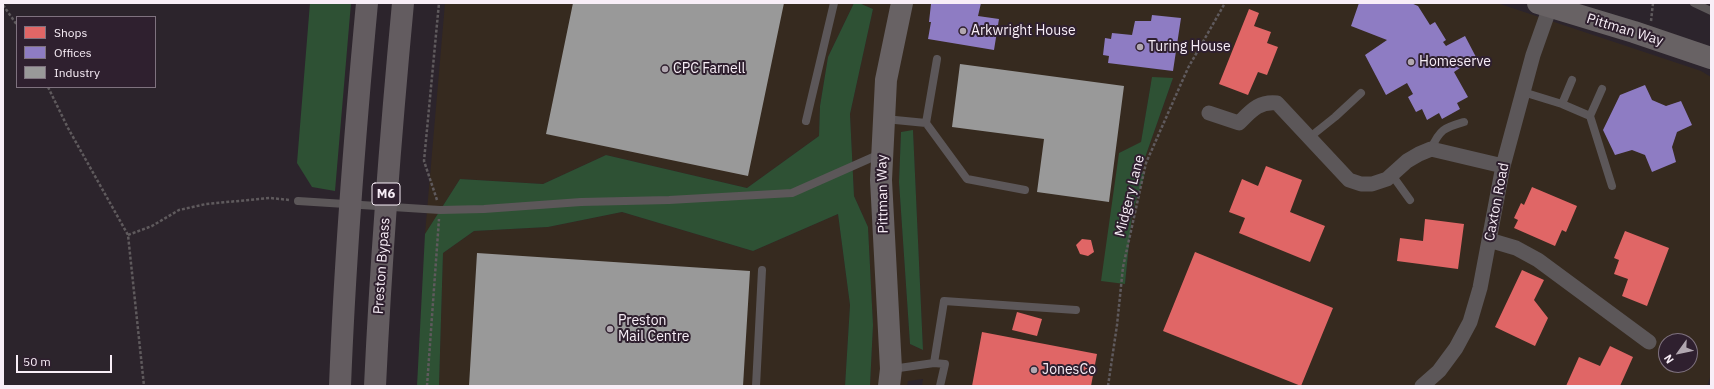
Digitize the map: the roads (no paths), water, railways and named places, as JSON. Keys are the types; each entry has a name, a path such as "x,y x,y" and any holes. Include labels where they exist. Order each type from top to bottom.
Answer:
{"highway":[{"name":"M6","path":"340,386 343,296 367,3"},
{"name":"Preston Bypass","path":"375,386 380,287 393,103 403,3"}],"street":[{"name":"Pittman Way","path":"890,378 881,180 886,80 902,3"},
{"name":"Pittman Way","path":"1544,5 1634,32 1711,58"},
{"name":"Caxton Road","path":"1422,386 1439,371 1456,348 1470,322 1480,288 1503,166 1533,55 1544,5"},
{"path":"1209,113 1239,123 1257,106 1270,102 1277,103 1349,180 1361,184 1372,184 1387,179 1413,158 1431,149 1503,166"},
{"path":"1489,240 1516,248 1538,260 1649,342"}],"lane":[{"path":"806,121 834,3"},
{"path":"1694,3 1711,11"},
{"path":"937,59 926,123 967,179 1024,190"},
{"path":"1562,104 1572,80"},
{"path":"1602,89 1590,116 1612,186"},
{"path":"1523,92 1562,104 1590,116"},
{"path":"1310,137 1361,93"},
{"path":"884,119 926,123"},
{"path":"1431,149 1437,135 1447,127 1464,122"},
{"path":"298,201 440,210 792,193 882,154"},
{"path":"1392,175 1410,200"},
{"path":"756,386 762,270"},
{"path":"934,363 944,301 1076,310"},
{"path":"890,378 934,363 945,364 940,386"}],"place":[{"name":"Arkwright House","path":"963,31"},
{"name":"Turing House","path":"1140,47"},
{"name":"Homeserve","path":"1411,62"},
{"name":"CPC Farnell","path":"665,69"},
{"name":"Preston Mail Centre","path":"610,329"},
{"name":"JonesCo","path":"1034,370"}]}
